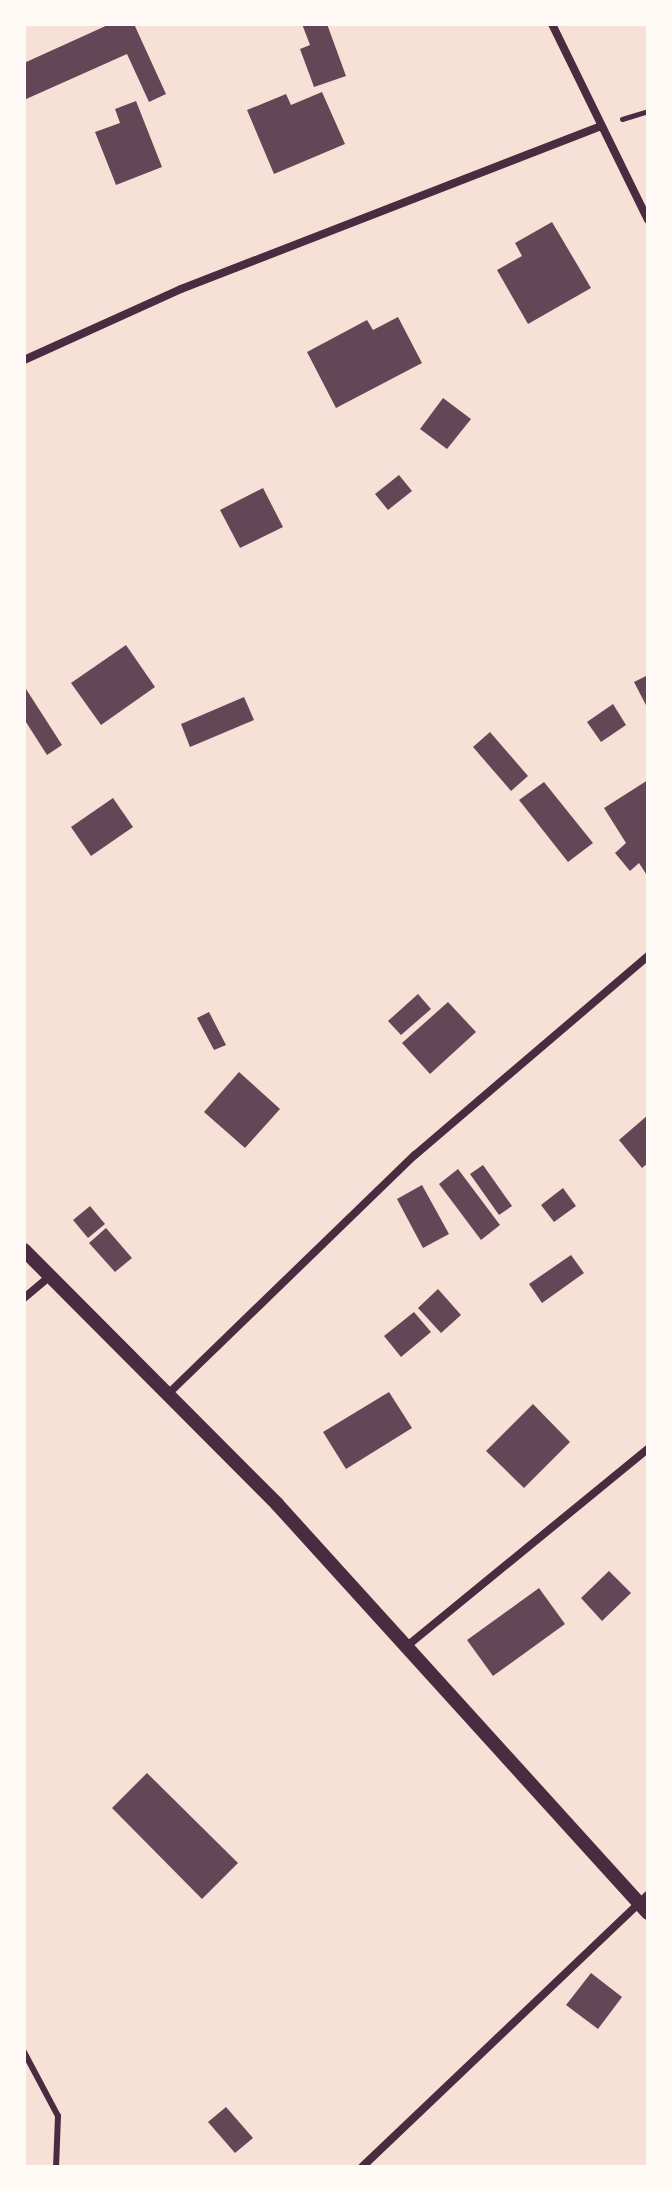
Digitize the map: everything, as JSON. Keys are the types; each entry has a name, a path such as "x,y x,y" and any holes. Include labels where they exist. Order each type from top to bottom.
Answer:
{"street":[{"path":"552,24 599,127 648,220"},
{"path":"24,360 181,289 599,127"},
{"path":"169,1393 415,1155 648,956"},
{"path":"24,1250 169,1393 645,1903 362,2167"},
{"path":"24,1298 49,1277"},
{"path":"407,1646 648,1449"}],"lane":[{"path":"24,2052 58,2116 56,2167"}],"building":[{"path":"110,24 134,24 166,94 149,102 127,54 24,100 24,63"},
{"path":"302,24 327,24 346,76 314,87 300,49 310,45"},
{"path":"322,92 345,144 274,174 247,110 286,94 291,105"},
{"path":"136,101 162,167 116,185 95,132 120,123 115,109"},
{"path":"552,222 591,288 528,324 497,270 522,256 515,243"},
{"path":"398,317 422,363 336,408 307,352 367,320 373,330"},
{"path":"443,398 471,419 447,449 420,429"},
{"path":"399,475 412,491 388,510 375,494"},
{"path":"263,488 283,527 240,548 220,510"},
{"path":"126,645 155,687 101,725 71,683"},
{"path":"648,675 648,709 634,682"},
{"path":"26,689 62,745 47,755 24,719"},
{"path":"244,697 254,720 190,747 181,724"},
{"path":"613,704 626,725 601,742 587,722"},
{"path":"490,732 528,776 511,791 473,747"},
{"path":"648,780 648,877 639,863 630,871 615,853 626,843 604,808"},
{"path":"544,782 593,843 568,862 519,800"},
{"path":"113,798 133,827 91,856 71,827"},
{"path":"418,994 431,1009 401,1035 388,1021"},
{"path":"448,1002 476,1032 430,1074 402,1043"},
{"path":"209,1012 226,1045 214,1050 197,1018"},
{"path":"239,1072 280,1109 245,1148 204,1112"},
{"path":"648,1115 648,1163 642,1168 619,1140"},
{"path":"483,1165 512,1206 499,1215 470,1174"},
{"path":"458,1169 500,1225 481,1240 439,1184"},
{"path":"422,1185 449,1234 423,1248 397,1199"},
{"path":"563,1188 576,1206 554,1222 541,1205"},
{"path":"90,1206 105,1224 88,1238 73,1220"},
{"path":"106,1228 132,1258 115,1272 89,1243"},
{"path":"571,1255 584,1273 542,1303 529,1284"},
{"path":"438,1289 461,1315 441,1333 418,1308"},
{"path":"414,1312 431,1332 401,1357 384,1336"},
{"path":"389,1392 412,1428 346,1469 323,1432"},
{"path":"533,1404 570,1442 524,1488 486,1451"},
{"path":"609,1571 631,1593 602,1621 581,1598"},
{"path":"539,1588 565,1624 493,1676 467,1640"},
{"path":"147,1773 238,1863 202,1899 112,1808"},
{"path":"591,1973 622,1997 598,2029 566,2005"},
{"path":"226,2107 253,2138 235,2153 208,2122"}]}
